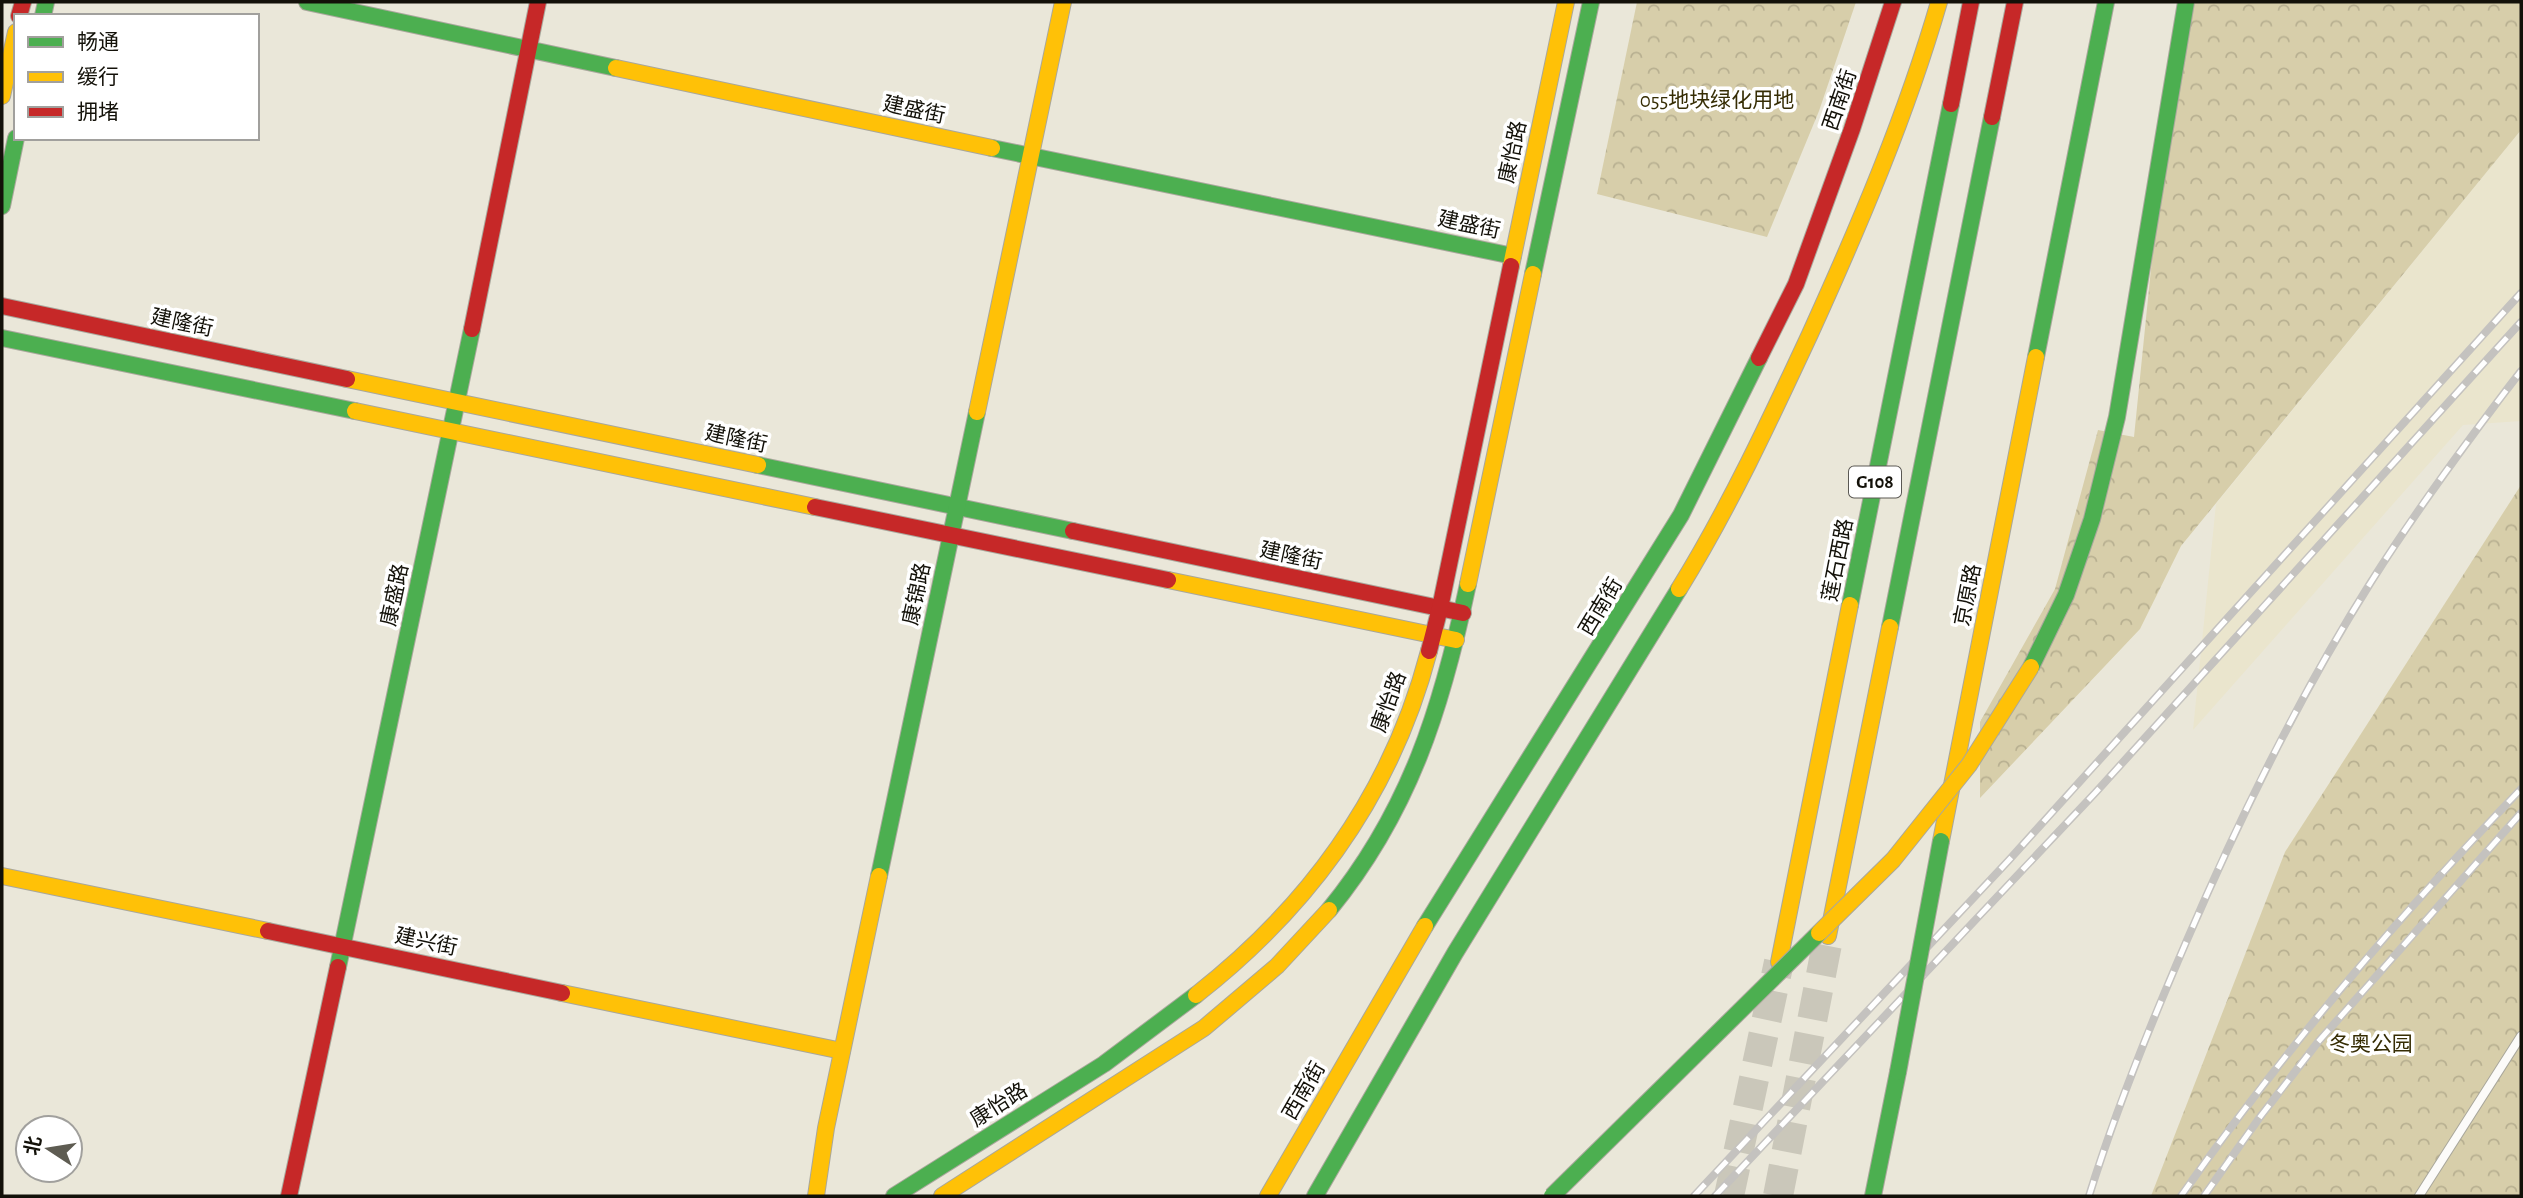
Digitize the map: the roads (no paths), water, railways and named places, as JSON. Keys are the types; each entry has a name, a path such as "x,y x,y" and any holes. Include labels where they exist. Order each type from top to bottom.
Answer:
{"main road":[{"name":"建盛街","path":"307,2 1032,157 1513,256"},
{"name":"康盛路","path":"289,1196 451,432 538,2"},
{"name":"康锦路","path":"816,1196 826,1128 1063,2"},
{"name":"康怡路","path":"894,1196 1073,1083 1181,1009 1259,941 1331,860 1376,786 1398,743 1416,695 1440,608 1566,2"},
{"path":"942,1196 1204,1028 1237,1004 1329,912 1380,842 1409,782 1437,712 1456,640 1591,2"},
{"name":"西南街","path":"1268,1196 1450,883 1584,674 1681,515 1797,284 1852,129 1893,2"},
{"path":"1315,1196 1455,953 1696,561 1775,409 1855,235 1923,58 1939,2"},
{"name":"莲石西路","path":"1779,962 1971,2"},
{"name":"G108","path":"1827,944 2015,2"},
{"name":"京原路","path":"1873,1196 2106,2"},
{"path":"1552,1196 1893,860 1969,765 2032,666 2066,595 2092,519 2117,417 2186,2"},
{"path":"2,96 14,42"},
{"path":"2,206 16,140"},
{"name":"建隆街","path":"2,306 1462,613"},
{"path":"2,338 1456,640"},
{"name":"建兴街","path":"2,876 842,1051"}],"lane":[{"path":"2419,1196 2521,1037"}],"tunnel":[{"path":"1778,1196 1827,944"},
{"path":"1729,1196 1779,962"}],"railway":[{"path":"1694,1196 2009,860 2521,293"},
{"path":"1715,1196 2096,792 2521,322"},
{"path":"2089,1196 2122,1099 2174,971 2228,848 2295,713 2388,555 2443,475 2521,371"},
{"path":"2181,1196 2260,1089 2343,986 2430,886 2521,789"},
{"path":"2204,1196 2318,1042 2521,813"}],"park label":[{"name":"055地块绿化用地","path":"1717,100"},
{"name":"冬奥公园","path":"2371,1044"}]}
